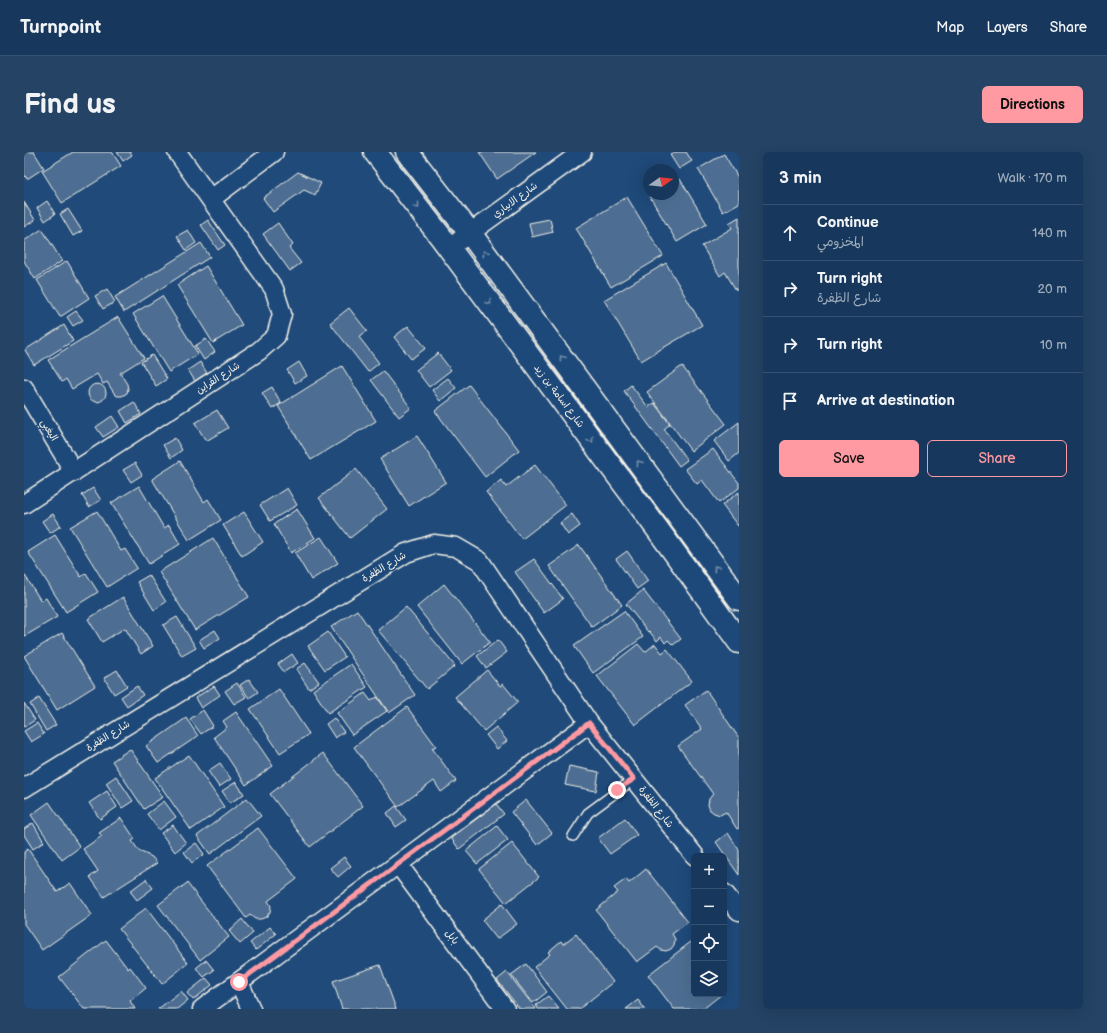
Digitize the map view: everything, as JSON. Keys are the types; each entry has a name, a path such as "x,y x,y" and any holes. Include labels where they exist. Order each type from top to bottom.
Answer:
{"street":[{"name":"شارع القراين","path":"24,504 259,351 276,336 282,314 274,288 177,152"},
{"path":"211,199 274,152"},
{"name":"شارع اسامة بن زيد","path":"375,152 449,248 739,642"},
{"path":"407,152 470,233 739,599"},
{"name":"شارع الابياري","path":"449,248 582,152"},
{"name":"اليغبي","path":"24,388 74,472"},
{"name":"شارع الظفرة","path":"24,788 406,553 434,544 456,547 480,561 589,723 693,853"},
{"path":"202,1009 589,723"},
{"name":"بابل","path":"398,864 505,1009"},
{"path":"727,897 739,912"},
{"path":"239,982 251,1009"}],"lane":[{"path":"573,836 588,813 634,779"}],"building":[{"path":"24,152 34,152 44,168 27,179 24,174"},
{"path":"73,152 112,152 121,166 62,203 42,171"},
{"path":"117,152 130,152 132,155 123,161"},
{"path":"479,152 536,152 497,179"},
{"path":"675,152 686,152 692,161 679,169 679,164 676,164 670,155"},
{"path":"724,154 739,179 739,203 723,212 698,169"},
{"path":"298,172 321,183 315,195 304,190 273,212 263,198"},
{"path":"680,179 707,224 677,242 652,200 679,200"},
{"path":"627,197 663,256 611,287 576,228"},
{"path":"47,201 55,214 45,221 37,208"},
{"path":"24,202 35,220 24,227"},
{"path":"68,209 82,231 73,236 60,214"},
{"path":"739,217 739,289 736,290 725,272 720,276 702,246 732,228 729,223"},
{"path":"550,219 553,232 532,237 529,223"},
{"path":"208,220 225,245 218,250 201,225"},
{"path":"278,223 293,245 289,248 301,263 290,271 263,234"},
{"path":"42,229 62,261 35,279 24,261 24,241"},
{"path":"188,230 196,243 186,250 177,236"},
{"path":"201,243 210,257 124,312 115,297"},
{"path":"67,261 89,298 60,317 37,280"},
{"path":"666,263 702,325 641,361 604,300"},
{"path":"206,266 242,325 213,343 177,285"},
{"path":"107,289 115,302 103,309 95,296"},
{"path":"162,296 198,354 169,372 133,314"},
{"path":"349,308 367,331 359,337 379,363 368,372 330,323"},
{"path":"76,311 83,320 73,326 67,317"},
{"path":"118,317 144,358 120,373 127,384 127,393 122,396 117,396 107,382 103,384 97,374 72,389 66,379 62,382 48,360"},
{"path":"64,325 73,341 34,365 25,350"},
{"path":"408,326 426,348 411,359 394,337"},
{"path":"206,339 215,352 204,360 195,346"},
{"path":"438,353 451,370 429,387 416,370"},
{"path":"152,355 167,379 156,386 141,362"},
{"path":"200,362 207,373 195,381 188,370"},
{"path":"299,362 307,376 295,383 287,370"},
{"path":"342,366 376,421 311,460 278,406"},
{"path":"682,366 726,424 691,451 647,392"},
{"path":"383,371 411,408 399,417 371,380"},
{"path":"448,378 456,388 440,401 432,390"},
{"path":"97,384 101,385 105,389 105,397 101,401 97,402 93,401 89,397 88,393 89,389 93,385"},
{"path":"469,385 519,450 485,477 435,411"},
{"path":"631,385 648,407 654,403 670,424 664,429 687,460 679,466 624,391"},
{"path":"272,387 281,403 272,409 262,393"},
{"path":"134,402 141,414 127,423 120,411"},
{"path":"217,410 228,428 206,441 195,423"},
{"path":"112,416 119,427 103,437 96,427"},
{"path":"739,422 739,453 729,461 714,441"},
{"path":"417,436 446,482 409,506 380,459"},
{"path":"175,438 182,450 171,458 163,445"},
{"path":"713,449 739,483 739,488 719,503 702,480 697,484 685,469"},
{"path":"180,461 204,502 208,499 221,520 189,540 152,479"},
{"path":"135,463 142,475 131,482 123,470"},
{"path":"535,465 566,505 522,539 486,492 501,480 506,487"},
{"path":"356,469 387,509 350,538 319,498"},
{"path":"139,486 164,528 169,525 180,544 149,564 111,503"},
{"path":"93,488 101,500 89,507 82,495"},
{"path":"287,488 297,505 270,521 260,505"},
{"path":"739,492 739,526 738,526 722,505"},
{"path":"297,509 315,538 291,553 274,524"},
{"path":"97,511 121,551 125,549 137,568 107,587 70,527"},
{"path":"244,512 263,542 242,556 223,525"},
{"path":"53,514 61,526 50,533 42,521"},
{"path":"572,514 580,526 568,535 560,523"},
{"path":"55,535 81,577 86,573 98,592 66,612 28,552"},
{"path":"321,537 338,563 311,580 295,553"},
{"path":"213,538 249,597 195,630 159,572"},
{"path":"579,545 622,605 592,627 549,566"},
{"path":"627,551 648,581 637,589 616,559"},
{"path":"534,559 563,599 544,613 515,572"},
{"path":"24,574 41,601 46,598 57,617 25,636 24,635"},
{"path":"149,575 166,602 154,610 137,582"},
{"path":"444,584 490,642 462,664 417,607"},
{"path":"643,590 681,639 673,645 668,640 665,643 661,637 657,641 626,604"},
{"path":"123,597 153,646 141,654 125,628 102,642 88,619"},
{"path":"406,607 455,666 427,689 378,630"},
{"path":"357,610 415,695 389,713 331,627"},
{"path":"624,611 643,637 593,673 574,646"},
{"path":"177,617 196,648 182,656 163,625"},
{"path":"215,630 220,638 204,648 199,640"},
{"path":"328,632 345,657 325,670 308,646"},
{"path":"62,633 95,686 57,710 24,656"},
{"path":"498,640 507,652 486,668 477,656"},
{"path":"638,644 645,652 655,644 662,653 667,649 692,681 635,725 597,676"},
{"path":"292,654 298,663 284,672 278,664"},
{"path":"305,663 319,682 309,689 296,669"},
{"path":"351,664 367,687 328,713 313,690"},
{"path":"117,670 127,686 114,694 104,678"},
{"path":"487,670 500,686 503,684 518,702 484,731 455,697"},
{"path":"249,679 258,692 249,698 240,685"},
{"path":"237,683 246,697 234,704 225,691"},
{"path":"137,686 143,695 127,706 121,697"},
{"path":"214,686 220,695 201,708 195,698"},
{"path":"279,689 309,734 280,753 250,709"},
{"path":"706,690 739,738 739,828 737,829 726,812 720,815 710,810 708,805 709,799 713,794 678,746 702,729 685,705"},
{"path":"365,693 371,701 377,697 387,711 352,735 337,713"},
{"path":"39,698 56,725 46,731 30,704"},
{"path":"24,703 35,720 24,727"},
{"path":"407,707 436,746 432,748 456,781 441,792 434,781 398,807 354,747"},
{"path":"203,710 213,726 201,734 190,719"},
{"path":"236,712 273,766 246,785 214,737 227,727 223,721"},
{"path":"186,718 198,736 158,763 146,746"},
{"path":"334,718 344,732 335,738 326,724"},
{"path":"37,723 44,734 31,742 24,731"},
{"path":"496,727 507,741 497,749 486,735"},
{"path":"130,749 163,797 144,809 112,761"},
{"path":"323,753 363,806 310,847 270,794"},
{"path":"189,755 224,807 191,830 155,778"},
{"path":"220,763 231,779 219,787 208,771"},
{"path":"569,766 599,772 596,791 565,785"},
{"path":"116,776 133,801 122,808 106,783"},
{"path":"236,782 244,794 230,803 222,791"},
{"path":"107,791 117,807 100,819 89,803"},
{"path":"247,798 261,816 210,854 197,836"},
{"path":"526,800 552,833 537,845 511,812"},
{"path":"164,801 176,817 159,830 147,814"},
{"path":"49,802 80,847 62,860 31,815"},
{"path":"496,804 504,814 459,849 451,838"},
{"path":"396,806 406,820 396,827 387,813"},
{"path":"121,818 135,839 132,841 139,851 152,857 157,863 104,897 90,877 98,871 83,849 102,836 99,833"},
{"path":"625,818 637,835 610,854 598,838"},
{"path":"33,823 44,842 33,849 24,835 24,829"},
{"path":"173,825 186,843 175,852 161,833"},
{"path":"497,826 508,840 477,864 466,851"},
{"path":"258,828 297,879 268,901 271,906 270,912 266,917 255,919 250,915 246,918 207,866"},
{"path":"728,833 739,850 739,875 727,858 727,853 724,853 716,842"},
{"path":"196,843 204,854 192,863 184,852"},
{"path":"512,843 539,877 506,903 479,869"},
{"path":"28,849 57,892 70,883 92,915 42,950 24,924 24,852"},
{"path":"344,857 351,866 338,877 330,868"},
{"path":"646,869 688,922 672,934 675,939 674,945 671,949 666,951 657,947 637,962 596,910 618,892 614,888 626,879 629,883"},
{"path":"146,879 153,888 137,900 130,891"},
{"path":"187,883 229,937 200,960 158,905"},
{"path":"502,904 517,924 497,939 482,920"},
{"path":"146,908 188,963 162,984 119,929"},
{"path":"242,919 253,933 240,944 229,931"},
{"path":"270,927 276,934 256,950 250,943"},
{"path":"576,934 613,982 579,1009 567,1009 534,967 550,954 548,952 561,941 563,944"},
{"path":"106,940 128,969 130,967 146,988 130,1001 135,1009 84,1009 59,977"},
{"path":"691,942 691,997 718,997 703,1009 674,1009 648,975"},
{"path":"206,960 214,970 204,977 196,968"},
{"path":"526,964 547,992 533,1003 511,975"},
{"path":"380,965 396,1009 342,1009 333,981"},
{"path":"507,972 536,1009 520,1009 497,980"},
{"path":"206,978 212,985 193,1000 187,993"},
{"path":"181,991 188,1000 177,1009 158,1009"},
{"path":"548,996 559,1009 538,1009 536,1005"},
{"path":"638,1000 645,1009 626,1009"}],"route":[{"path":"239,982 589,723 634,779 617,790"}]}
